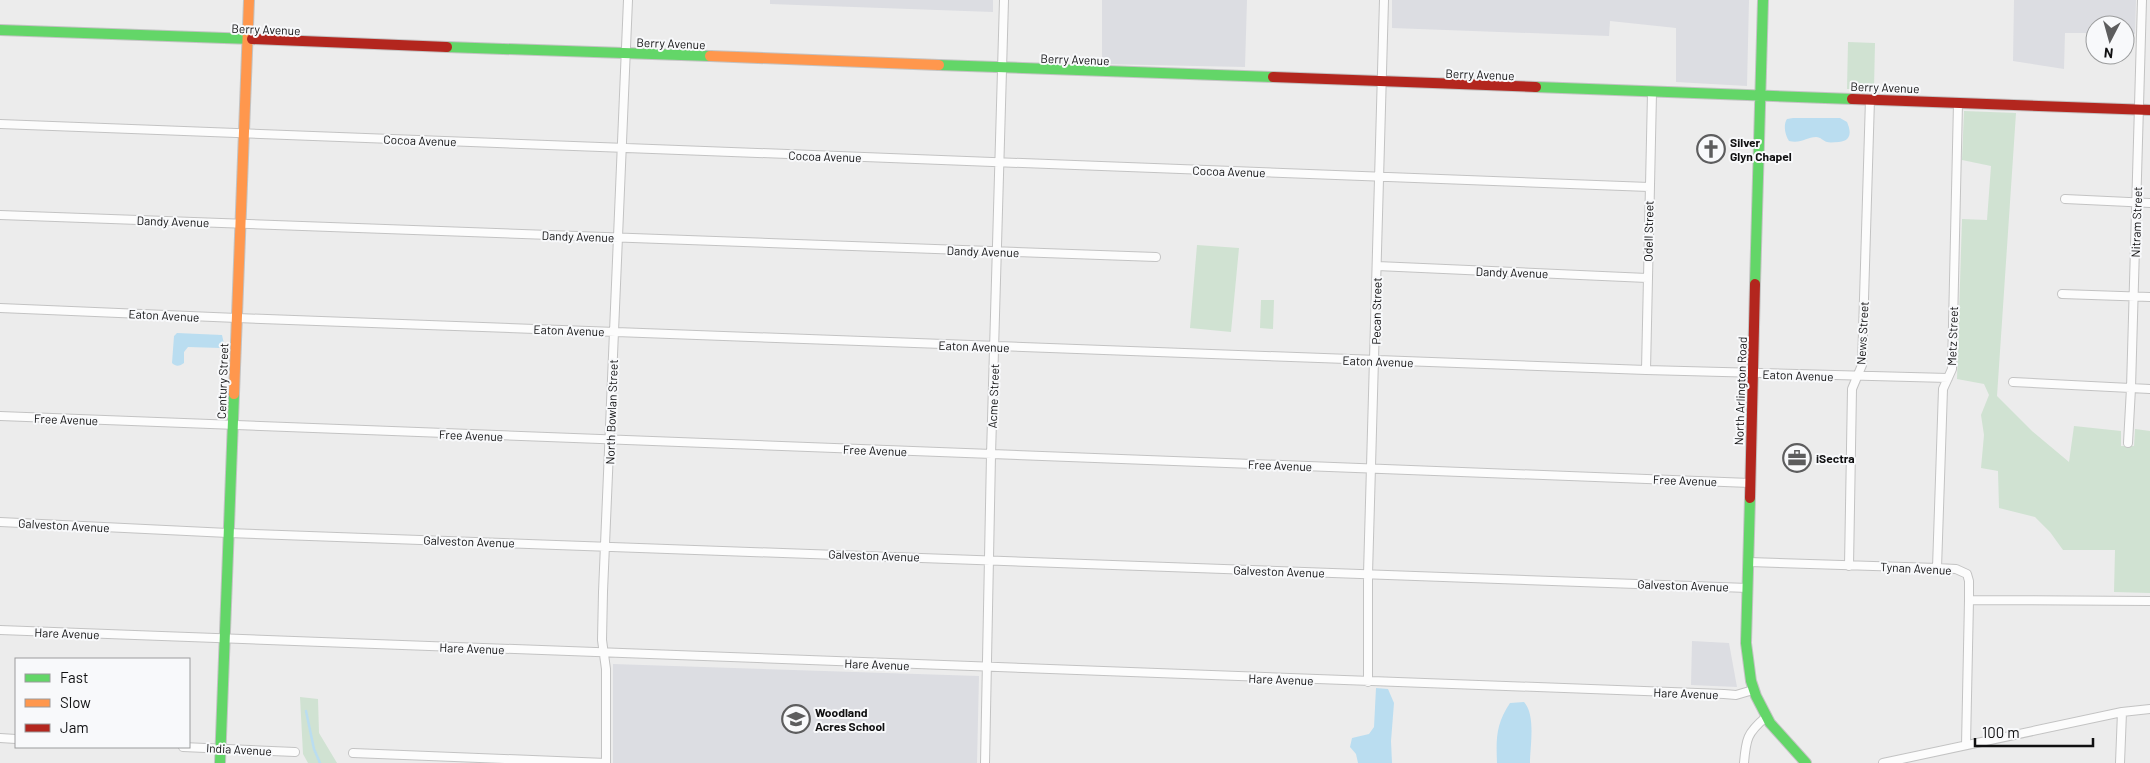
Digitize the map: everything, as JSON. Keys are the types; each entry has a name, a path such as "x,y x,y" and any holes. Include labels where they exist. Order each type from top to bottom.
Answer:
{"street":[{"name":"Century Street","path":"220,763 249,0"},
{"name":"North Bowlan Street","path":"606,763 606,669 602,640 628,0"},
{"name":"Acme Street","path":"985,763 996,252 1004,0"},
{"name":"Pecan Street","path":"1368,682 1368,574 1384,0"},
{"name":"North Arlington Road","path":"1763,0 1747,650 1748,667 1758,704 1780,737 1806,763"},
{"name":"Nitram Street","path":"2128,443 2137,202 2145,110 2142,0"},
{"name":"Berry Avenue","path":"0,30 248,41 2145,110"},
{"name":"Odell Street","path":"1646,370 1652,93"},
{"name":"News Street","path":"1849,566 1852,389 1862,365 1870,99"},
{"name":"Metz Street","path":"1937,568 1943,389 1952,369 1958,103"},
{"name":"Cocoa Avenue","path":"0,124 1649,186"},
{"path":"2065,199 2150,203"},
{"name":"Dandy Avenue","path":"0,215 1156,257"},
{"name":"Dandy Avenue","path":"1377,266 1647,278"},
{"path":"2062,294 2150,296"},
{"name":"Eaton Avenue","path":"0,308 994,347 1753,374 1948,378"},
{"path":"2014,382 2150,389"},
{"name":"Free Avenue","path":"0,416 991,455 1750,482"},
{"name":"Galveston Avenue","path":"0,522 228,533 605,545 1748,588"},
{"name":"Tynan Avenue","path":"1749,562 1956,569 1967,574 1969,600"},
{"path":"1966,745 1969,600 2150,602"},
{"name":"Hare Avenue","path":"0,630 225,640 1736,695 1753,690"},
{"path":"1883,763 2122,712 2150,709"},
{"path":"2120,763 2122,712"},
{"path":"1744,763 1747,736 1766,717"},
{"path":"0,738 15,739"},
{"name":"India Avenue","path":"190,747 295,752"},
{"path":"353,753 606,763"}],"shaded area":[{"path":"770,0 993,0 993,12 770,4"},
{"path":"1102,0 1247,0 1245,67 1102,64"},
{"path":"1392,0 1749,0 1747,86 1676,82 1676,28 1610,21 1609,36 1392,28"},
{"path":"2014,0 2136,0 2135,34 2135,15 2085,15 2085,33 2065,33 2064,69 2013,61"},
{"path":"1692,641 1729,643 1737,687 1691,685"},
{"name":"Woodland Acres School","path":"613,664 979,676 977,763 613,763"}],"green space":[{"path":"1848,42 1875,43 1874,89 1847,89"},
{"path":"1964,111 2016,113 1997,396 2032,431 2069,462 2074,426 2121,431 2121,446 2134,446 2135,429 2150,431 2150,593 2114,592 2115,550 2063,550 2050,532 2035,517 1999,508 1998,471 1981,468 1984,435 1981,415 1989,395 1984,384 1957,379 1962,219 1987,220 1991,166 1962,160"},
{"path":"1197,245 1239,248 1231,332 1190,328"},
{"path":"1261,300 1274,300 1273,329 1260,328"},
{"path":"300,697 318,699 319,733 337,763 308,763 303,754"}],"water":[{"path":"1840,118 1847,122 1849,129 1848,138 1839,142 1828,142 1816,137 1797,142 1789,141 1785,124 1787,119"},
{"path":"177,333 222,335 224,344 221,348 188,347 184,352 184,363 177,366 172,363 174,336"},
{"path":"1376,688 1388,689 1394,703 1391,741 1392,763 1358,763 1356,754 1350,747 1352,738 1369,734 1374,727"},
{"path":"1524,702 1528,708 1531,723 1530,763 1497,763 1499,725 1505,711 1510,703"}],"waterway":[{"path":"306,711 314,749 320,763"}],"traffic: fast":[{"path":"1755,284 1763,0"},
{"path":"0,30 252,39"},
{"path":"447,47 710,56"},
{"path":"939,65 1273,77"},
{"path":"1536,87 1852,99"},
{"path":"220,763 234,394"},
{"path":"1750,498 1746,643 1751,681 1756,696 1770,723 1806,763"}],"traffic: slow":[{"path":"234,394 249,0"},
{"path":"710,56 939,65"}],"traffic: jam":[{"path":"252,39 447,47"},
{"path":"1273,77 1536,87"},
{"path":"1852,99 2150,110"},
{"path":"1750,498 1755,284"}],"place":[{"name":"Silver Glyn Chapel","path":"1711,149"},
{"name":"iSectra","path":"1797,458"},
{"name":"Woodland Acres School","path":"796,719"}]}
